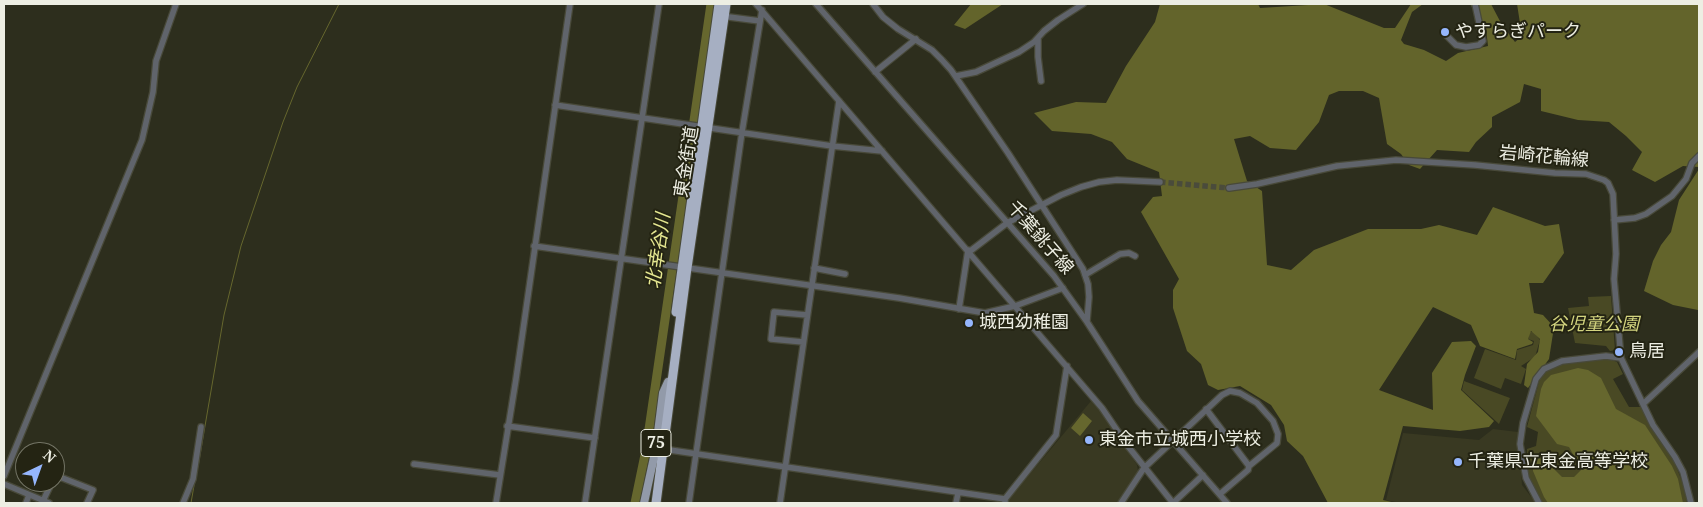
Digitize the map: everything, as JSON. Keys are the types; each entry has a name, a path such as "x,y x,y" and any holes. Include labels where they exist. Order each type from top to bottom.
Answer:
{"highway":[{"name":"東金街道","path":"705,127 719,4"},
{"name":"東金街道","path":"651,503 705,127 726,4"},
{"name":"東金街道","path":"657,503 684,267"}],"main road":[{"name":"75","path":"644,503 656,448 663,393 668,382"}],"street":[{"path":"4,476 142,140 154,92 156,61 176,4"},
{"path":"496,503 570,4"},
{"path":"585,503 659,4"},
{"path":"756,4 1067,366 1102,408 1144,468 1173,503 1203,475"},
{"name":"千葉銚子線","path":"816,4 1063,288 1130,390 1227,503"},
{"path":"873,4 883,17 916,39 942,60 956,76 1008,152 1085,275 1089,297 1087,322"},
{"path":"956,76 976,72 1020,52 1058,20 1084,4"},
{"path":"1446,35 1456,45 1466,47 1479,45 1483,41 1475,4"},
{"path":"689,503 742,132 762,10"},
{"path":"729,17 760,21"},
{"path":"1038,38 1041,81"},
{"path":"875,72 916,39"},
{"path":"780,503 839,101"},
{"path":"555,105 832,146 882,151"},
{"path":"1614,220 1635,218 1655,209 1672,196 1686,179 1692,163 1699,156"},
{"name":"岩崎花輪線","path":"1229,188 1257,184 1337,166 1396,160 1475,165 1555,174 1586,174 1604,180 1612,189 1616,254 1614,279 1621,358 1653,425 1683,472 1691,503"},
{"path":"959,309 969,251 1007,224 1071,191 1099,182 1117,180 1160,182"},
{"path":"534,246 899,298 985,313 1015,306 1063,288"},
{"path":"1085,275 1120,254 1129,253 1135,256"},
{"path":"814,268 845,274"},
{"path":"804,342 771,339 774,312 807,315"},
{"path":"1643,404 1699,352"},
{"path":"1539,503 1526,478 1520,444 1523,423 1536,380 1544,369 1562,361 1606,356 1621,358"},
{"path":"663,449 1005,501 1056,435 1067,366"},
{"path":"1120,503 1144,468 1206,409 1222,395 1230,391 1240,393 1256,403 1273,421 1278,434 1276,443 1220,494"},
{"path":"1206,409 1249,466"},
{"path":"508,426 595,438"},
{"path":"183,503 193,479 201,427"},
{"path":"414,464 500,476"},
{"path":"65,479 93,490 87,503"},
{"path":"4,484 46,502"},
{"path":"956,503 958,493"},
{"path":"26,503 29,495"}],"shaded area":[{"path":"971,4 1003,4 965,29 954,25"},
{"path":"1160,4 1258,4 1260,8 1324,4 1384,28 1395,28 1411,4 1423,4 1412,12 1401,40 1404,44 1424,50 1446,61 1458,53 1488,46 1486,29 1470,4 1491,4 1501,23 1515,42 1522,36 1517,4 1699,4 1699,167 1683,166 1655,182 1632,170 1642,152 1609,122 1578,120 1541,111 1541,89 1524,84 1520,102 1492,117 1492,127 1476,142 1469,152 1437,150 1420,169 1409,165 1401,154 1387,144 1379,98 1363,91 1339,91 1329,95 1319,122 1296,150 1270,148 1250,136 1234,139 1247,181 1262,191 1267,265 1291,270 1314,250 1368,229 1421,229 1439,225 1477,235 1493,207 1545,226 1559,224 1564,253 1543,283 1529,283 1534,313 1543,315 1554,327 1549,359 1528,388 1524,385 1527,364 1538,352 1540,339 1531,331 1528,339 1533,342 1532,344 1517,349 1515,359 1480,346 1471,325 1433,307 1379,390 1433,410 1432,373 1452,342 1471,341 1476,346 1461,390 1494,421 1489,427 1460,431 1403,426 1383,500 1396,503 1328,503 1303,456 1287,441 1284,425 1271,405 1240,386 1218,390 1208,385 1201,364 1187,351 1173,308 1173,290 1179,279 1141,212 1153,197 1162,196 1159,172 1127,159 1112,142 1091,134 1052,131 1034,113 1076,102 1106,103 1126,66 1155,22"},
{"path":"1699,169 1698,310 1673,305 1644,291 1653,261 1661,245 1671,232 1679,200"},
{"path":"1578,368 1588,370 1601,378 1616,409 1645,425 1672,466 1678,479 1683,503 1548,503 1533,471 1533,462 1537,458 1544,459 1562,477 1574,477 1581,470 1569,447 1557,444 1536,416 1541,389 1544,382 1551,375"},
{"name":"東金市立城西小学校","path":"1091,401 1104,416 1137,465 1138,471 1117,503 1008,503 1009,499"},
{"path":"1083,413 1092,421 1080,436 1071,428"},
{"name":"千葉県立東金高等学校","path":"1493,429 1518,432 1522,485 1536,503 1400,503 1386,500 1403,433 1479,440"}],"green space":[{"name":"谷児童公園","path":"1611,296 1615,350 1610,351 1606,346 1575,343 1568,308 1589,306 1588,297"},
{"path":"1529,332 1534,332 1540,340 1535,357 1521,366 1526,369 1521,384 1505,378 1501,389 1474,378 1485,349 1516,360 1517,350 1533,345 1534,341 1528,339"},
{"path":"1605,357 1617,362 1623,374 1613,379 1629,407 1641,407 1673,459 1684,486 1687,503 1541,503 1539,501 1528,474 1527,449 1536,446 1538,432 1527,427 1540,378 1546,370 1562,364"},
{"path":"1464,381 1510,398 1499,424 1462,390"}],"waterway":[{"path":"198,467 224,315 241,246 283,122 297,87 339,4"},
{"name":"北幸谷川","path":"635,503 646,450 711,4"},
{"path":"191,503 195,480"}],"tunnel":[{"path":"1160,182 1229,188"}],"place":[{"name":"やすらぎパーク","path":"1445,32"},
{"name":"城西幼稚園","path":"969,323"},
{"name":"鳥居","path":"1619,352"},
{"name":"東金市立城西小学校","path":"1089,440"},
{"name":"千葉県立東金高等学校","path":"1458,462"}]}
